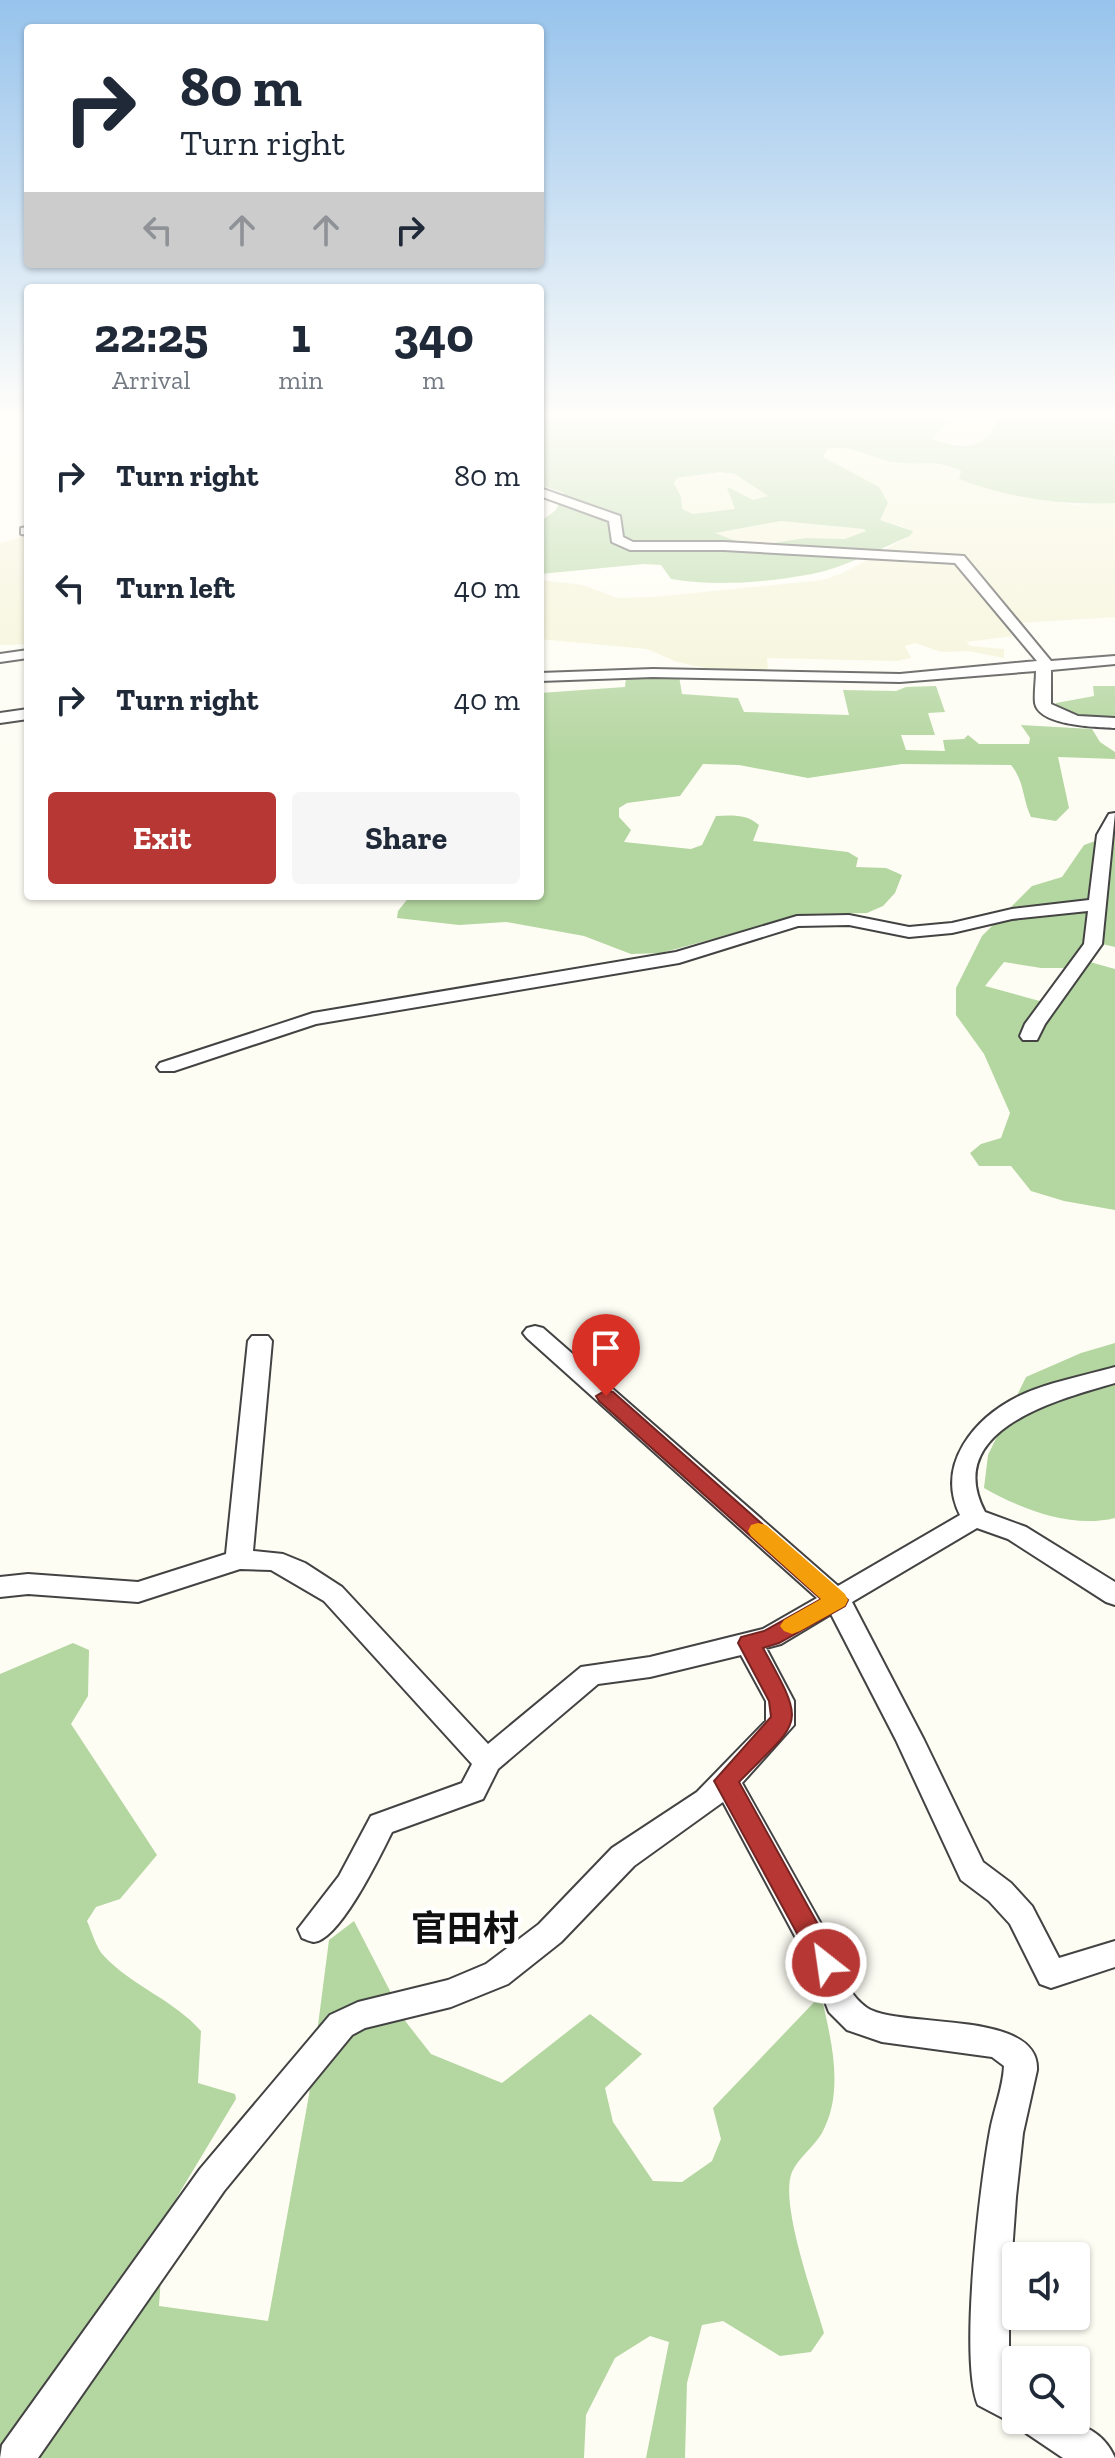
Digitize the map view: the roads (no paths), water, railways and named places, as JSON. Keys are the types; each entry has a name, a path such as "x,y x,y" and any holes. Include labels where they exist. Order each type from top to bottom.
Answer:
{"street":[{"path":"616,528 617,539 630,546 724,546 959,559 1044,661 1043,705 1048,711 1076,721 1115,723"},
{"path":"0,658 24,655"},
{"path":"544,677 653,673 900,678 1115,660"},
{"path":"0,718 24,715"},
{"path":"1030,1036 1035,1024 1093,944 1105,835 1115,818"},
{"path":"167,1067 313,1019 679,957 797,921 849,920 909,932 952,928 1012,914 1097,905"},
{"path":"535,1333 837,1600 910,1740 972,1871 1000,1892 1021,1915 1051,1974 1115,1954"},
{"path":"239,1560 260,1341"},
{"path":"1115,1375 1025,1403 987,1431 971,1450 961,1482 963,1501 975,1518 1017,1533 1115,1595"},
{"path":"313,1929 350,1885 381,1824 473,1791 487,1762 591,1674 650,1667 771,1637 975,1518"},
{"path":"0,1587 28,1584 138,1592 239,1560 274,1561 296,1570 333,1594 487,1762"},
{"path":"15,2458 212,2180 341,2025 358,2016 451,1993 497,1974 550,1933 623,1857 707,1800 780,1725 780,1701 749,1643"},
{"path":"726,1781 826,1963 840,2002 858,2020 882,2028 992,2043 1010,2049 1021,2061 1005,2144 990,2360 991,2392 1002,2398"},
{"path":"1060,2434 1096,2458"}],"district":[{"name":"官田村","path":"465,1928"}]}
